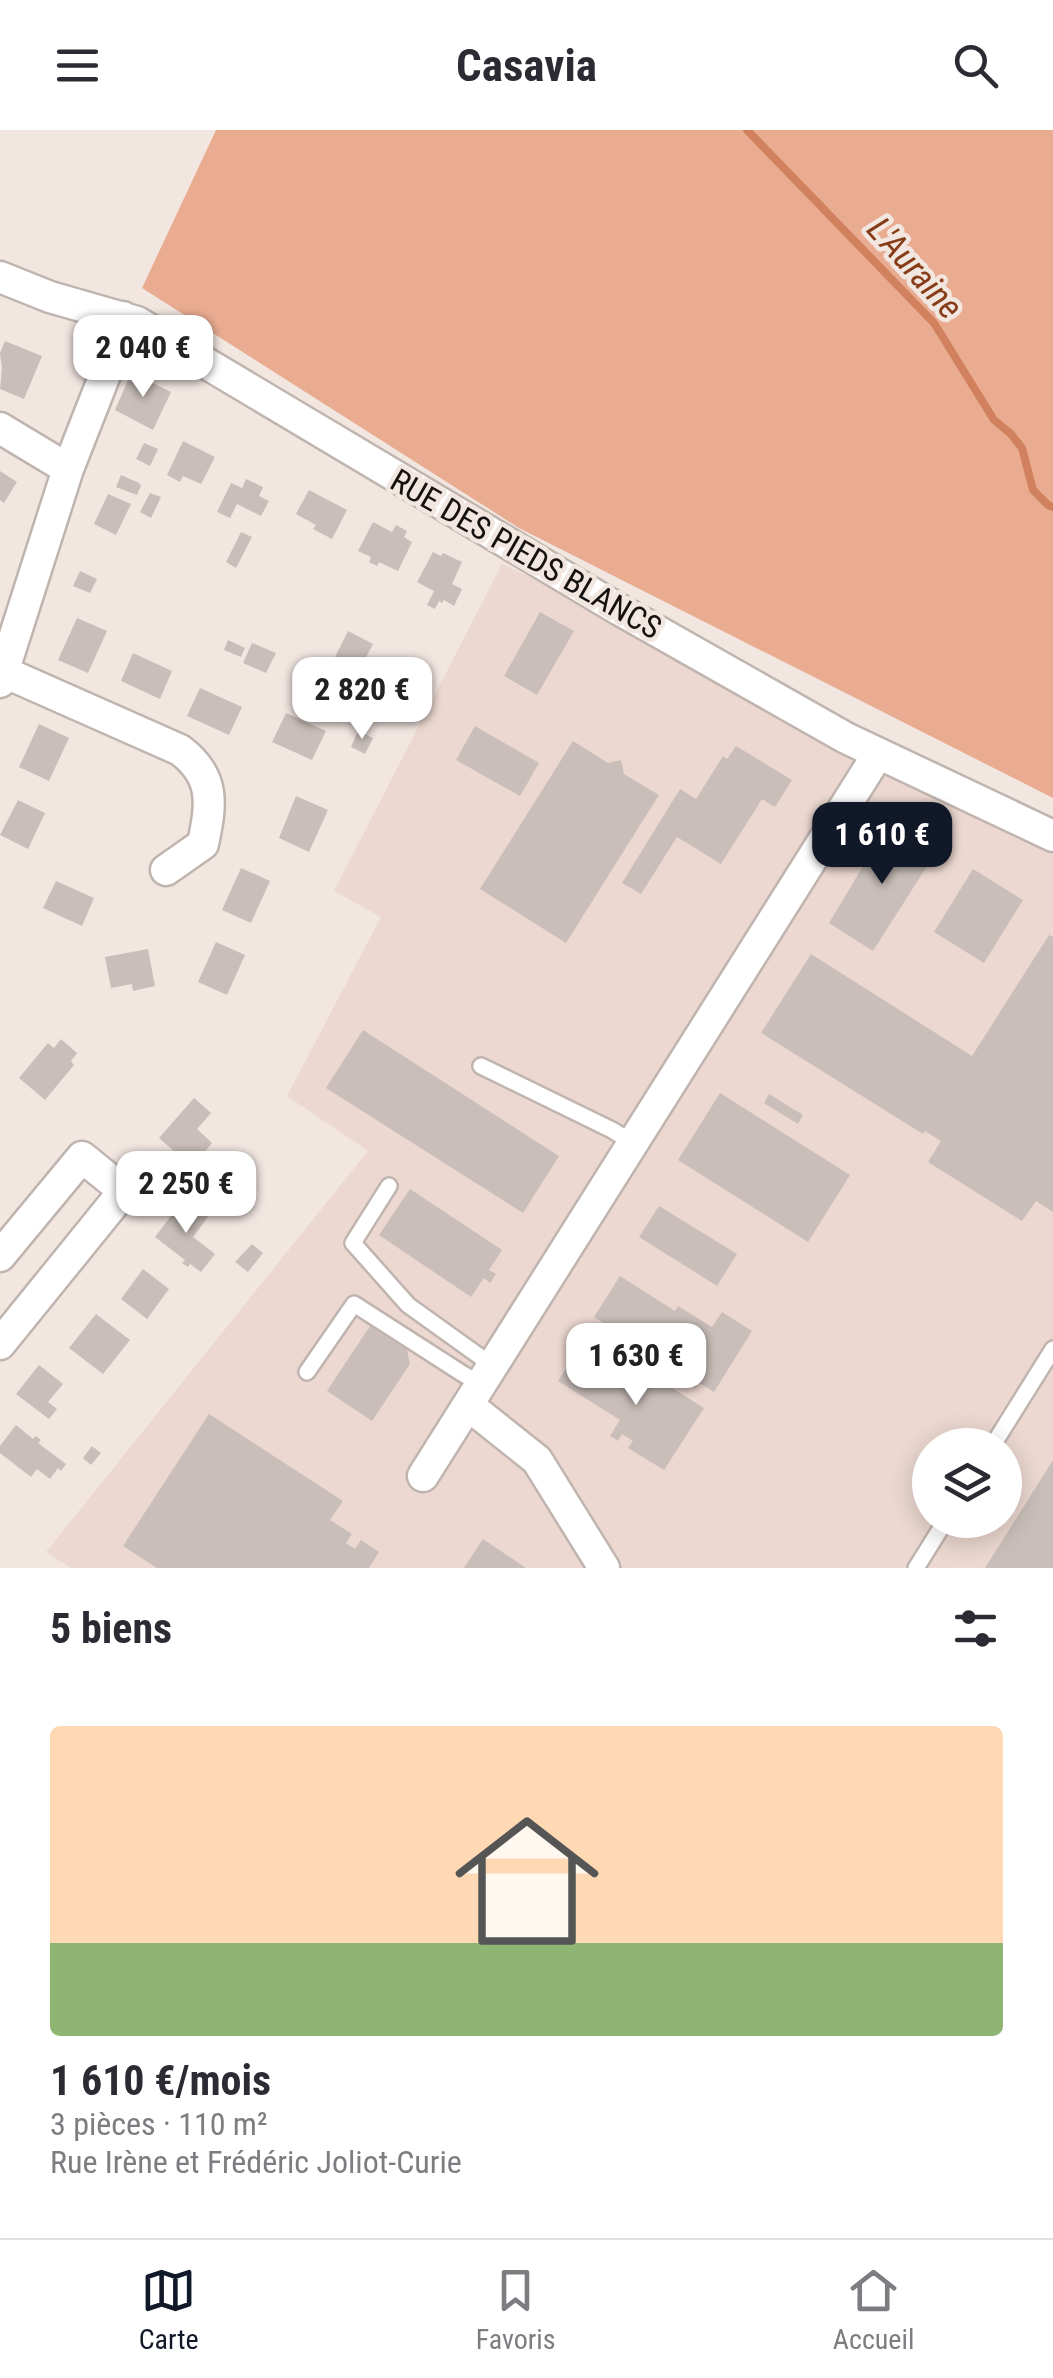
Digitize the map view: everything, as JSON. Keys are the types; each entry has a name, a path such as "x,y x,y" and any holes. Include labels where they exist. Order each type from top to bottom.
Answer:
{"street":[{"name":"RUE DES PIEDS BLANCS","path":"0,277 50,297 137,322 638,620 878,754 1053,836"},
{"path":"123,317 108,367 68,468 2,677 180,750 197,762 208,785 210,808 203,844 166,870"},
{"path":"0,428 68,468"},
{"path":"423,1476 878,754"},
{"path":"0,1256 82,1157 124,1191 10,1312 0,1344"},
{"path":"481,1385 536,1460 604,1568"}],"lane":[{"path":"481,1066 633,1143"},
{"path":"390,1186 353,1243 481,1385"},
{"path":"307,1372 354,1304 481,1385"},
{"path":"1004,1428 1053,1348"},
{"path":"916,1568 935,1538"}],"shaded area":[{"path":"216,130 1053,130 1053,798 519,528 142,288"},
{"path":"502,564 1053,817 1053,1568 71,1568 46,1552 368,1151 287,1096 381,917 334,891"}],"building":[{"path":"5,341 42,356 24,399 0,389 0,353"},
{"path":"133,369 171,392 153,430 115,410"},
{"path":"183,441 215,457 201,484 183,476 180,482 167,475"},
{"path":"144,443 158,449 150,466 136,459"},
{"path":"0,471 17,482 4,503 0,500"},
{"path":"121,475 139,483 137,495 116,487"},
{"path":"246,479 263,487 259,496 269,501 261,516 237,504 230,518 217,512 231,483 242,488"},
{"path":"309,490 347,510 332,539 296,514"},
{"path":"150,493 161,497 151,518 140,512"},
{"path":"108,494 131,504 116,535 94,524"},
{"path":"373,522 392,532 396,525 407,531 404,537 412,542 398,571 369,562 371,557 358,551"},
{"path":"241,532 252,537 236,568 226,562"},
{"path":"433,552 462,562 452,584 462,589 454,606 444,600 435,609 427,605 434,591 417,582"},
{"path":"80,571 97,579 90,593 73,586"},
{"path":"540,612 574,631 537,695 504,676"},
{"path":"77,618 107,631 88,673 58,660"},
{"path":"348,631 373,644 360,669 335,657"},
{"path":"228,640 245,648 241,657 224,650"},
{"path":"252,643 276,653 266,673 243,663"},
{"path":"133,653 172,671 160,699 121,681"},
{"path":"330,679 350,688 345,698 359,704 354,714 318,696"},
{"path":"200,688 242,707 229,735 187,716"},
{"path":"286,713 326,731 312,760 272,742"},
{"path":"39,724 69,738 49,781 19,767"},
{"path":"475,726 539,763 520,796 456,760"},
{"path":"358,731 373,738 365,754 351,747"},
{"path":"573,741 608,763 621,760 624,774 659,795 566,943 480,889"},
{"path":"736,746 792,780 775,807 762,799 721,864 677,837 641,894 622,883 680,789 696,799 723,756 727,759"},
{"path":"296,796 328,810 309,852 279,838"},
{"path":"18,800 45,813 28,849 0,835"},
{"path":"889,823 936,852 873,951 829,923"},
{"path":"241,868 270,881 251,923 222,910"},
{"path":"973,869 1023,900 984,963 934,932"},
{"path":"56,881 94,898 82,926 43,908"},
{"path":"1049,935 1053,937 1053,1212 1036,1201 1022,1221 928,1162 941,1141 925,1131 923,1134 761,1033 811,954 972,1056"},
{"path":"216,942 245,955 227,995 198,982"},
{"path":"148,949 155,986 133,991 132,984 111,988 105,957"},
{"path":"363,1030 559,1156 523,1213 326,1088"},
{"path":"61,1039 77,1053 71,1061 74,1065 45,1100 19,1078 48,1043 54,1048"},
{"path":"720,1093 850,1175 808,1242 678,1160"},
{"path":"769,1094 803,1115 798,1124 764,1103"},
{"path":"194,1098 211,1113 197,1129 212,1143 192,1167 159,1138"},
{"path":"410,1189 502,1250 489,1270 496,1274 490,1283 484,1278 471,1297 379,1235"},
{"path":"184,1199 208,1217 193,1237 215,1254 201,1272 182,1263 185,1260 155,1237"},
{"path":"659,1206 737,1254 717,1286 639,1237"},
{"path":"252,1244 263,1253 248,1272 235,1262"},
{"path":"143,1269 169,1289 147,1319 121,1299"},
{"path":"620,1276 675,1311 678,1306 712,1327 722,1312 752,1331 714,1392 699,1383 695,1388 594,1317"},
{"path":"96,1314 130,1340 103,1374 69,1348"},
{"path":"370,1326 407,1350 410,1364 372,1421 327,1391"},
{"path":"578,1350 640,1389 650,1374 704,1408 664,1470 628,1448 633,1441 622,1434 618,1441 610,1436 620,1420 558,1381"},
{"path":"39,1365 63,1384 48,1402 57,1409 49,1419 16,1394"},
{"path":"209,1414 343,1501 330,1520 352,1534 346,1543 355,1549 361,1540 379,1552 369,1568 157,1568 123,1546"},
{"path":"16,1425 33,1439 36,1436 41,1440 38,1443 66,1464 61,1471 58,1468 50,1479 37,1469 31,1477 0,1453 0,1446"},
{"path":"92,1446 101,1453 91,1465 83,1458"},
{"path":"1053,1460 1053,1568 985,1568 1004,1538 1022,1538 1022,1509"},
{"path":"483,1539 526,1568 464,1568"}],"waterway":[{"name":"L'Auraine","path":"747,130 934,323 994,420 1022,448 1033,490 1053,507"}]}
